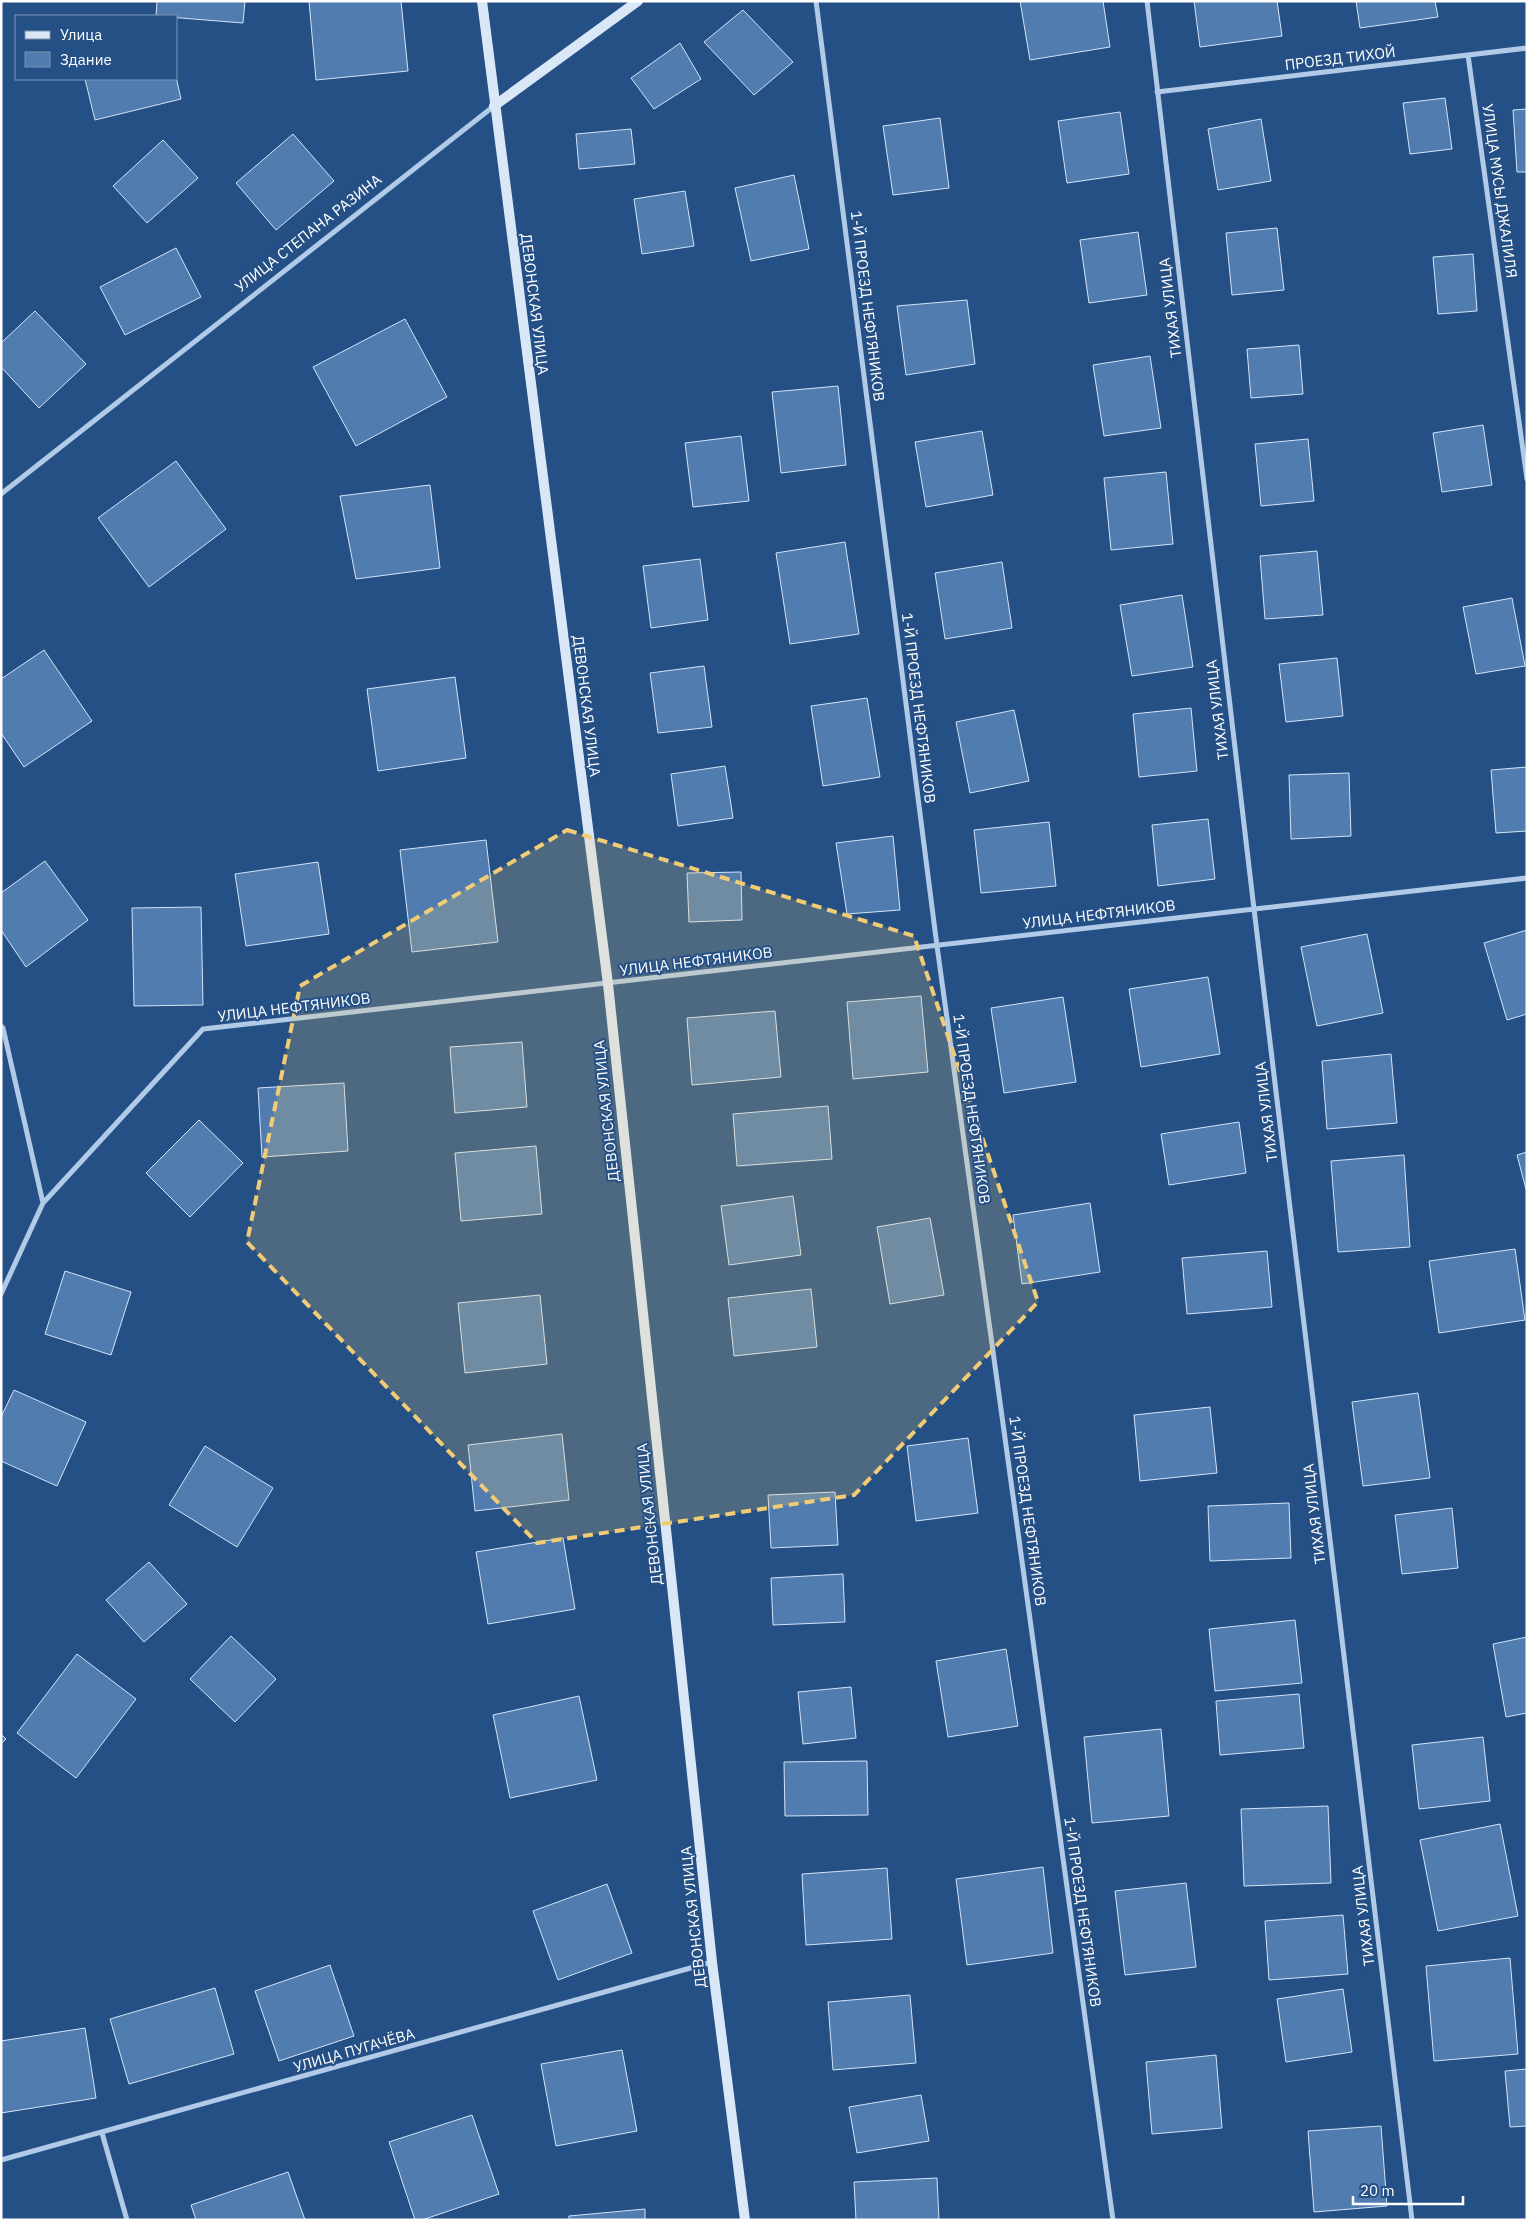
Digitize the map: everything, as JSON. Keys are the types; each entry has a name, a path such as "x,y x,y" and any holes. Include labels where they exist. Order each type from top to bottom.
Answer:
{"main road":[{"name":"ДЕВОНСКАЯ УЛИЦА","path":"482,1 608,984 712,1962 745,2220"},
{"name":"УЛИЦА СТЕПАНА РАЗИНА","path":"494,106 638,1"}],"street":[{"name":"1-Й ПРОЕЗД НЕФТЯНИКОВ","path":"816,1 937,946 1113,2220"},
{"name":"ТИХАЯ УЛИЦА","path":"1146,1 1412,2220"},
{"name":"ПРОЕЗД ТИХОЙ","path":"1156,92 1527,48"},
{"name":"УЛИЦА МУСЫ ДЖАЛИЛЯ","path":"1468,55 1527,479"},
{"name":"УЛИЦА СТЕПАНА РАЗИНА","path":"1,494 494,106"},
{"name":"УЛИЦА НЕФТЯНИКОВ","path":"1,1294 43,1203 203,1030 1527,878"},
{"path":"1,1026 43,1203"},
{"name":"УЛИЦА ПУГАЧЁВА","path":"1,2160 712,1962"},
{"path":"102,2133 127,2220"}],"highlighted area":[{"path":"567,830 914,936 1038,1302 854,1495 537,1543 247,1242 300,986"}],"building":[{"path":"157,1 245,1 243,23 178,18 178,15 156,15"},
{"path":"309,1 401,1 408,71 316,80"},
{"path":"1020,1 1103,1 1110,47 1030,60"},
{"path":"1194,1 1277,1 1282,36 1200,47"},
{"path":"1356,1 1435,1 1438,17 1360,28"},
{"path":"743,10 793,62 754,95 704,42"},
{"path":"680,43 701,79 654,109 631,78"},
{"path":"85,80 177,80 181,99 95,120"},
{"path":"1445,98 1452,149 1410,154 1403,103"},
{"path":"1527,109 1527,172 1517,172 1513,110"},
{"path":"1120,112 1129,174 1067,183 1058,121"},
{"path":"940,118 949,188 893,195 883,126"},
{"path":"1261,119 1271,181 1218,190 1208,129"},
{"path":"631,129 635,164 579,169 576,134"},
{"path":"293,134 334,181 276,230 236,183"},
{"path":"163,140 198,178 147,223 113,186"},
{"path":"794,175 809,249 751,261 735,188"},
{"path":"685,191 694,246 642,254 634,199"},
{"path":"1277,228 1284,290 1232,295 1226,233"},
{"path":"1138,232 1147,295 1089,303 1080,240"},
{"path":"176,248 201,297 125,335 100,287"},
{"path":"1473,254 1477,311 1438,314 1433,257"},
{"path":"967,300 975,364 906,375 897,306"},
{"path":"35,311 86,364 39,408 1,367 1,343"},
{"path":"405,319 447,397 356,446 313,367"},
{"path":"1299,345 1303,394 1251,398 1247,349"},
{"path":"1150,356 1161,428 1104,436 1093,365"},
{"path":"838,386 846,465 781,473 772,392"},
{"path":"1483,425 1492,485 1442,492 1433,433"},
{"path":"982,431 993,495 926,507 915,442"},
{"path":"741,436 749,501 693,507 685,443"},
{"path":"1308,439 1314,501 1261,506 1255,444"},
{"path":"176,461 226,529 149,587 98,518"},
{"path":"1166,472 1173,544 1111,550 1104,478"},
{"path":"430,485 440,568 356,579 340,496"},
{"path":"845,542 859,634 790,644 776,553"},
{"path":"1317,551 1323,615 1265,619 1260,556"},
{"path":"700,559 708,620 651,628 643,566"},
{"path":"1002,562 1012,628 945,639 935,573"},
{"path":"1182,595 1193,667 1132,676 1120,605"},
{"path":"1512,598 1525,666 1476,674 1463,607"},
{"path":"44,650 92,721 24,767 1,733 1,679"},
{"path":"1337,658 1343,716 1286,722 1279,664"},
{"path":"704,666 712,727 658,733 650,673"},
{"path":"455,677 466,758 378,771 367,689"},
{"path":"867,698 880,777 823,786 811,706"},
{"path":"1191,708 1197,771 1139,777 1133,714"},
{"path":"1014,710 1029,781 970,793 956,722"},
{"path":"725,766 733,818 678,826 671,774"},
{"path":"1527,767 1527,831 1496,833 1491,770"},
{"path":"1349,773 1351,836 1291,839 1289,775"},
{"path":"1208,819 1215,879 1158,886 1152,825"},
{"path":"1049,822 1056,886 981,893 974,830"},
{"path":"893,836 900,910 847,914 836,843"},
{"path":"486,840 498,942 412,952 400,850"},
{"path":"45,861 88,920 26,967 1,930 1,893"},
{"path":"318,862 329,934 246,946 235,874"},
{"path":"741,872 742,920 689,922 687,873"},
{"path":"201,907 203,1005 134,1006 132,908"},
{"path":"1527,930 1527,1014 1507,1020 1484,943"},
{"path":"1367,934 1383,1013 1317,1026 1301,947"},
{"path":"1208,977 1220,1054 1141,1067 1129,989"},
{"path":"921,996 928,1072 853,1079 847,1002"},
{"path":"1063,997 1076,1082 1004,1093 991,1008"},
{"path":"775,1011 781,1077 692,1085 687,1018"},
{"path":"522,1042 527,1107 455,1113 450,1047"},
{"path":"1391,1054 1397,1123 1327,1129 1322,1061"},
{"path":"344,1083 348,1151 262,1157 258,1088"},
{"path":"828,1106 832,1159 737,1166 733,1114"},
{"path":"199,1120 243,1163 190,1217 146,1173"},
{"path":"1239,1122 1246,1173 1169,1185 1161,1134"},
{"path":"536,1146 542,1214 461,1221 455,1153"},
{"path":"1527,1152 1527,1193 1517,1155"},
{"path":"1404,1155 1410,1247 1338,1252 1331,1161"},
{"path":"793,1196 801,1255 729,1265 721,1206"},
{"path":"1090,1203 1100,1272 1022,1284 1013,1215"},
{"path":"930,1218 944,1295 890,1304 877,1227"},
{"path":"1515,1249 1525,1320 1439,1333 1429,1261"},
{"path":"1267,1251 1272,1307 1187,1314 1182,1258"},
{"path":"65,1271 131,1292 111,1355 45,1334"},
{"path":"811,1289 817,1347 734,1356 728,1298"},
{"path":"540,1295 547,1364 465,1373 458,1303"},
{"path":"14,1390 86,1422 57,1486 1,1461 1,1417"},
{"path":"1418,1393 1430,1478 1363,1486 1352,1402"},
{"path":"1210,1407 1217,1473 1140,1481 1134,1415"},
{"path":"562,1434 569,1500 475,1511 468,1445"},
{"path":"968,1438 978,1513 916,1521 907,1446"},
{"path":"205,1446 273,1488 237,1547 169,1505"},
{"path":"835,1492 838,1545 771,1548 768,1495"},
{"path":"1289,1503 1291,1558 1210,1561 1208,1506"},
{"path":"1452,1508 1458,1568 1402,1574 1395,1515"},
{"path":"563,1538 575,1609 488,1624 476,1552"},
{"path":"149,1562 187,1604 144,1642 106,1600"},
{"path":"843,1574 845,1622 773,1625 771,1578"},
{"path":"1295,1620 1302,1683 1215,1691 1209,1629"},
{"path":"231,1636 276,1679 235,1722 190,1679"},
{"path":"1527,1637 1527,1713 1506,1717 1493,1644"},
{"path":"1006,1649 1018,1726 948,1737 936,1661"},
{"path":"77,1654 136,1699 76,1778 17,1733"},
{"path":"851,1687 856,1738 803,1744 798,1692"},
{"path":"1299,1694 1304,1748 1220,1755 1216,1701"},
{"path":"579,1696 597,1780 510,1798 493,1715"},
{"path":"1161,1729 1169,1816 1092,1823 1084,1737"},
{"path":"1,1734 6,1739 1,1744"},
{"path":"1483,1737 1490,1801 1419,1809 1412,1745"},
{"path":"867,1761 868,1815 785,1816 784,1762"},
{"path":"1328,1806 1331,1883 1244,1886 1241,1809"},
{"path":"1500,1824 1518,1916 1438,1931 1420,1840"},
{"path":"1043,1867 1053,1953 967,1965 956,1879"},
{"path":"887,1868 892,1939 806,1945 802,1874"},
{"path":"1186,1883 1196,1967 1125,1975 1115,1891"},
{"path":"607,1884 632,1953 558,1980 533,1911"},
{"path":"1343,1915 1348,1974 1269,1980 1265,1921"},
{"path":"1510,1958 1518,2054 1434,2061 1426,1966"},
{"path":"330,1965 354,2036 279,2061 255,1991"},
{"path":"215,1988 234,2054 129,2084 110,2019"},
{"path":"1343,1989 1352,2052 1286,2062 1277,1999"},
{"path":"910,1995 916,2063 833,2070 828,2002"},
{"path":"85,2028 96,2098 1,2113 1,2041"},
{"path":"622,2050 637,2131 556,2146 541,2064"},
{"path":"1216,2055 1222,2128 1152,2134 1146,2062"},
{"path":"1527,2069 1527,2126 1510,2127 1505,2071"},
{"path":"921,2095 929,2141 857,2153 849,2107"},
{"path":"472,2115 499,2194 422,2220 415,2220 389,2142"},
{"path":"1381,2126 1387,2206 1314,2212 1308,2131"},
{"path":"288,2172 305,2220 196,2220 191,2205"},
{"path":"937,2178 939,2220 856,2220 854,2182"},
{"path":"645,2209 645,2220 569,2220 569,2216"}]}
